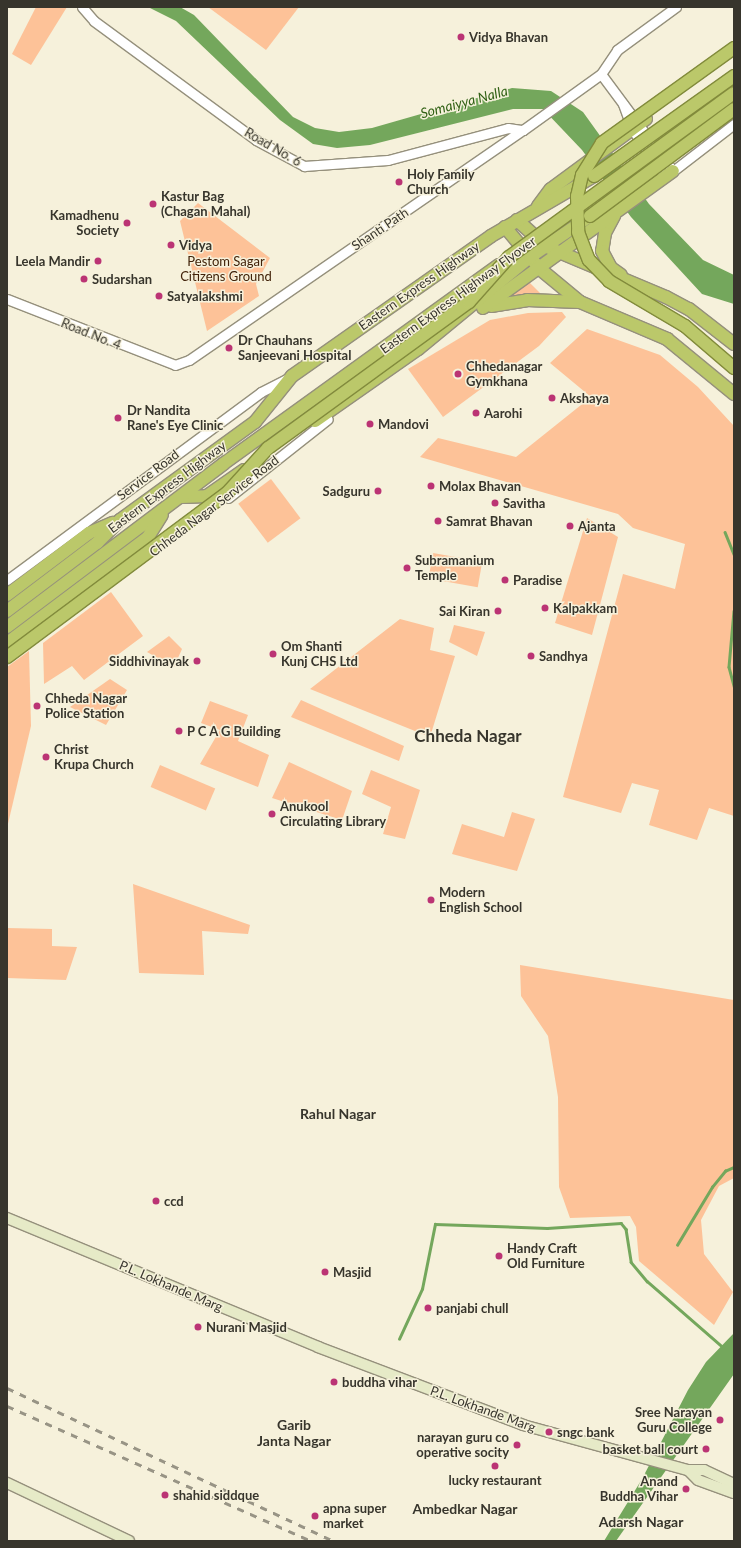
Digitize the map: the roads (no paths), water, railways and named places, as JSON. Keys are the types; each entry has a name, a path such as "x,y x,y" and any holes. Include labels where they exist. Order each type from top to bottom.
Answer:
{"highway":[{"path":"536,208 550,188 585,164 733,54"},
{"path":"733,54 602,143 582,175 577,196 578,232 589,260 609,281 685,326 734,368"},
{"name":"Eastern Express Highway","path":"7,610 97,543 120,520 255,422 292,376 505,227 594,176 734,76"},
{"name":"Eastern Express Highway Flyover","path":"182,497 734,93"},
{"path":"182,497 207,496 418,349 530,257 547,247 590,216 734,109"},
{"path":"483,308 540,269 669,174"},
{"path":"616,213 605,234 602,251 611,268 630,282"},
{"path":"517,220 547,247 689,309 734,344"},
{"path":"505,227 540,269 580,302 667,339 734,394"},
{"path":"7,658 227,493 268,448 469,302 509,257"},
{"path":"462,314 483,308 527,300 580,302"},
{"name":"Eastern Express Highway","path":"7,627 182,497"},
{"path":"7,643 148,537 165,509"},
{"path":"7,595 89,533 120,520"}],"main road":[{"name":"P.L. Lokhande Marg","path":"7,1218 318,1347 508,1419 688,1470"},
{"path":"688,1470 704,1470 734,1484"},
{"path":"688,1470 698,1480 734,1493"},
{"path":"7,1483 129,1541"}],"street":[{"name":"Road No. 6","path":"82,7 94,22 256,140 304,166 388,160 508,128 524,130"},
{"path":"673,8 617,50 601,74 623,104 636,126 669,174 734,124"},
{"name":"Shanti Path","path":"175,365 189,360 524,130 601,74"},
{"name":"Road No. 4","path":"7,299 104,340 175,365"},
{"name":"Chheda Nagar Service Road","path":"7,658 249,482 418,349"},
{"name":"Service Road","path":"7,580 261,392 292,376"}],"water":[{"name":"Somaiyya Nalla","path":"148,7 180,7 194,15 293,117 315,128 339,132 372,128 512,88 551,91 583,112 649,204 703,260 734,275 734,304 702,294 631,217 582,150 543,109 513,109 370,145 337,148 313,144 280,120 176,21"},
{"path":"734,1333 734,1374 616,1541 604,1541 642,1479 688,1390 706,1362"}],"waterway":[{"path":"725,532 734,554"},
{"path":"734,611 729,667 734,686"},
{"path":"677,1245 712,1187 725,1171 734,1167"},
{"path":"399,1339 422,1289 435,1224 547,1228 621,1223 626,1229 631,1262 647,1281 723,1347"}],"railway":[{"path":"7,1388 334,1541"},
{"path":"7,1406 312,1541"}],"place":[{"name":"Vidya Bhavan","path":"461,37"},
{"name":"Holy Family Church","path":"399,182"},
{"name":"Kastur Bag (Chagan Mahal)","path":"153,204"},
{"name":"Kamadhenu Society","path":"127,223"},
{"name":"Vidya","path":"171,245"},
{"name":"Leela Mandir","path":"98,261"},
{"name":"Sudarshan","path":"84,279"},
{"name":"Satyalakshmi","path":"159,296"},
{"name":"Dr Chauhans Sanjeevani Hospital","path":"229,348"},
{"name":"Chhedanagar Gymkhana","path":"458,374"},
{"name":"Akshaya","path":"552,398"},
{"name":"Aarohi","path":"476,413"},
{"name":"Dr Nandita Rane's Eye Clinic","path":"118,418"},
{"name":"Mandovi","path":"370,424"},
{"name":"Molax Bhavan","path":"431,486"},
{"name":"Sadguru","path":"378,491"},
{"name":"Savitha","path":"495,503"},
{"name":"Samrat Bhavan","path":"438,521"},
{"name":"Ajanta","path":"570,526"},
{"name":"Subramanium Temple","path":"407,568"},
{"name":"Paradise","path":"505,580"},
{"name":"Kalpakkam","path":"545,608"},
{"name":"Sai Kiran","path":"498,611"},
{"name":"Om Shanti Kunj CHS Ltd","path":"273,654"},
{"name":"Sandhya","path":"531,656"},
{"name":"Siddhivinayak","path":"197,661"},
{"name":"Chheda Nagar Police Station","path":"37,706"},
{"name":"P C A G Building","path":"179,731"},
{"name":"Christ Krupa Church","path":"46,757"},
{"name":"Anukool Circulating Library","path":"272,814"},
{"name":"Modern English School","path":"431,900"},
{"name":"ccd","path":"156,1201"},
{"name":"Handy Craft Old Furniture","path":"499,1256"},
{"name":"Masjid","path":"325,1272"},
{"name":"panjabi chull","path":"428,1308"},
{"name":"Nurani Masjid","path":"198,1327"},
{"name":"buddha vihar","path":"334,1382"},
{"name":"Sree Narayan Guru College","path":"720,1420"},
{"name":"sngc bank","path":"549,1432"},
{"name":"narayan guru co operative socity","path":"517,1445"},
{"name":"basket ball court","path":"706,1449"},
{"name":"lucky restaurant","path":"495,1466"},
{"name":"Anand Buddha Vihar","path":"686,1489"},
{"name":"shahid siddque","path":"165,1495"},
{"name":"apna super market","path":"315,1516"}],"district":[{"name":"Chheda Nagar","path":"468,736"},
{"name":"Rahul Nagar","path":"338,1114"},
{"name":"Garib Janta Nagar","path":"294,1434"},
{"name":"Ambedkar Nagar","path":"465,1509"},
{"name":"Adarsh Nagar","path":"641,1522"}],"park label":[{"name":"Pestom Sagar Citizens Ground","path":"226,270"}]}
